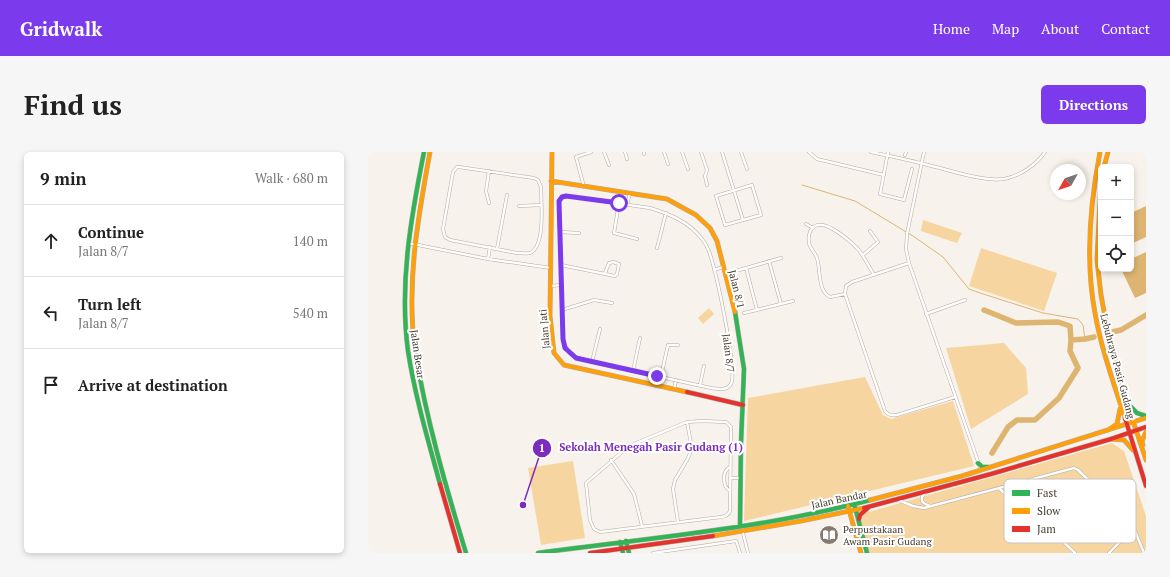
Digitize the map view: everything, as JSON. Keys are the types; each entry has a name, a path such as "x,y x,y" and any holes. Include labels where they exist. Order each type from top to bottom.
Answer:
{"main road":[{"name":"Jalan Besar","path":"424,152 414,201 408,243 405,293 407,338 410,366 459,552"},
{"name":"Jalan Besar","path":"430,152 415,245 412,276 412,312 416,362 428,415 455,518 466,553"},
{"name":"Jalan Jati","path":"552,152 550,316 554,352 563,365 743,405"},
{"name":"Lebuhraya Pasir Gudang","path":"1100,152 1094,184 1090,221 1090,273 1093,304 1098,328 1120,406 1146,486"},
{"path":"1105,164 1108,152"},
{"name":"Jalan 8/1","path":"551,181 668,199 680,204 703,221 710,228 716,238 736,318 744,369 740,526"},
{"name":"Lebuhraya Pasir Gudang","path":"1100,200 1097,260 1107,327 1127,403 1146,460"},
{"path":"1127,403 1137,413 1146,417"},
{"path":"1108,430 1115,426 1118,421 1120,406"},
{"name":"Jalan Bandar","path":"538,553 740,526 848,506 991,467 1146,417"},
{"name":"Jalan Bandar","path":"590,553 628,551 743,533 856,510 993,473 1146,428"},
{"path":"1143,451 1142,441 1146,432"},
{"path":"1111,439 1124,440 1136,456"},
{"path":"978,463 982,467 991,467"},
{"path":"971,479 979,474 980,470 984,473 993,473"},
{"path":"854,504 867,553"},
{"path":"848,506 861,553"},
{"path":"858,520 860,515 869,507"},
{"path":"626,541 628,551"},
{"path":"620,542 623,551"}],"street":[{"path":"584,187 576,157 591,152"},
{"path":"604,152 609,165"},
{"path":"625,152 627,160"},
{"path":"664,152 668,164"},
{"path":"682,152 688,169"},
{"path":"702,152 707,170 704,176 707,185"},
{"path":"722,152 743,220"},
{"path":"742,152 747,169"},
{"path":"809,152 817,159 884,175"},
{"path":"871,152 986,179 1000,179 1012,176 1030,167 1045,152"},
{"path":"888,152 880,194 903,200 905,198 912,170"},
{"path":"924,152 907,234 906,249 909,263 926,314 980,470"},
{"path":"459,167 536,178 540,184 541,205 540,239 537,246 526,254 448,239 444,236 443,229 453,172 459,167"},
{"path":"489,171 486,191 489,203"},
{"path":"752,185 761,215 743,220 725,226 716,197 752,185"},
{"path":"627,205 630,192"},
{"path":"497,249 507,195"},
{"name":"Jalan 8/7","path":"566,196 619,203 650,208 666,213 689,226 700,237 708,251 714,270 732,353 732,380 728,387 722,389 700,385 592,362 575,357 565,348 563,339 559,203 562,197 566,196"},
{"path":"619,203 614,233 637,239"},
{"path":"519,206 541,205"},
{"path":"657,248 666,213"},
{"path":"806,224 813,228"},
{"path":"844,294 830,297 824,292 817,258 811,249 809,242 809,234 813,228 819,225 833,228 850,242 862,255 874,275"},
{"path":"862,255 878,242 870,231"},
{"path":"560,232 579,233"},
{"path":"408,243 488,259 551,268"},
{"path":"488,259 490,247"},
{"path":"725,274 781,258"},
{"path":"769,261 781,304"},
{"path":"561,265 616,276 620,264 613,262 609,263 605,273"},
{"path":"909,263 848,284 845,288 844,294 887,414 892,416 897,415 955,397"},
{"path":"714,270 723,267"},
{"path":"746,268 757,310"},
{"path":"550,286 562,285"},
{"path":"562,310 594,300 612,303"},
{"path":"926,314 965,300"},
{"path":"744,313 793,301"},
{"path":"592,362 600,329"},
{"path":"633,371 640,338"},
{"path":"661,376 668,345 678,345"},
{"path":"700,385 704,366"},
{"path":"674,390 676,380"},
{"path":"710,421 726,422 729,424 731,429 731,467 730,511 727,516 600,532 595,530 592,527 586,482 629,446 687,422 710,421"},
{"path":"678,522 673,489 692,449 687,422"},
{"path":"611,460 634,494 642,526"},
{"path":"730,491 726,489 725,486 724,473 726,469 731,467"},
{"path":"1032,479 1076,468 1088,479"},
{"path":"730,478 741,478"},
{"path":"897,500 918,508 1004,487"},
{"path":"999,488 1004,493"},
{"path":"928,491 922,495 922,501 924,504 930,506"},
{"path":"1136,532 1144,553"},
{"path":"743,533 748,553"},
{"path":"652,553 736,541 740,553"},
{"path":"1065,543 1075,553"},
{"path":"1109,553 1119,543"}],"shaded area":[{"path":"1146,206 1146,237 1134,243 1134,236 1134,212"},
{"path":"923,220 962,233 957,243 921,231"},
{"path":"981,248 1057,273 1044,311 969,286"},
{"path":"1146,252 1146,293 1135,298 1122,272 1134,272 1134,258"},
{"path":"709,308 714,314 703,324 698,318"},
{"path":"1004,343 1026,368 1028,394 971,429 946,348"},
{"path":"865,377 883,415 891,419 953,401 974,466 744,521 748,398"},
{"path":"1112,443 1124,451 1133,479 1004,479 1004,543 1136,543 1136,486 1146,516 1146,553 869,553 860,519 865,513"},
{"path":"573,461 585,538 541,545 528,468"}],"waterway":[{"path":"802,185 855,201 913,236 943,257 969,289 1043,313 1078,319 1083,325 1085,339"},
{"path":"984,310 1016,323 1058,322 1070,326 1071,340"},
{"path":"1112,332 1121,330 1146,315"},
{"path":"992,453 1008,427 1017,420 1035,420 1059,398 1078,368 1070,351 1071,340 1094,337"}],"traffic: fast":[{"path":"424,152 408,251 405,301 406,326 408,351 414,385 440,484"},
{"path":"735,312 744,369 740,526"},
{"path":"415,350 431,427 466,553"},
{"path":"1129,405 1137,413 1146,416"},
{"path":"978,463 982,467 988,467"},
{"path":"538,553 746,526 829,510 870,500"},
{"path":"855,507 867,553"},
{"path":"626,541 629,553"},
{"path":"620,542 623,553"}],"traffic: slow":[{"path":"415,350 412,300 413,275 421,201 430,152"},
{"path":"552,152 550,316 554,353 564,365 687,392"},
{"path":"1100,152 1091,212 1090,273 1095,313 1101,339 1125,418"},
{"path":"1105,164 1108,152"},
{"path":"551,181 667,199 696,215 710,228 717,241 735,312"},
{"path":"1100,200 1097,260 1101,295 1107,327 1127,403 1146,460"},
{"path":"1108,430 1117,424 1120,409"},
{"path":"870,500 962,476 1146,418"},
{"path":"1143,445 1142,441 1146,432"},
{"path":"1111,439 1124,440 1133,450"},
{"path":"848,506 861,553"},
{"path":"713,536 801,521 864,508"}],"traffic: jam":[{"path":"687,392 743,405"},
{"path":"1125,418 1146,486"},
{"path":"864,508 991,474 1111,439 1146,427"},
{"path":"440,484 460,553"},
{"path":"859,519 860,515 869,507"},
{"path":"590,553 713,536"}],"place":[{"name":"Sekolah Menegah Pasir Gudang (1)","path":"523,505"},
{"name":"Perpustakaan Awam Pasir Gudang","path":"829,535"}],"route":[{"path":"619,203 566,196 562,197 559,201 563,339 565,348 576,358 657,376"}]}
